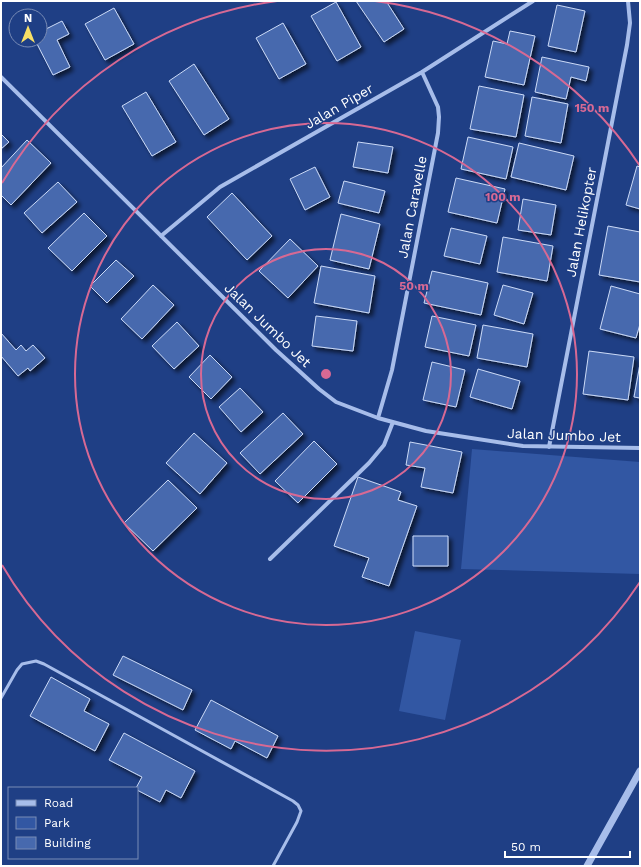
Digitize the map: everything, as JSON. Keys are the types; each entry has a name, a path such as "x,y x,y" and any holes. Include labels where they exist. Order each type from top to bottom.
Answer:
{"street":[{"name":"Jalan Piper","path":"161,236 220,186 422,72 534,1"},
{"name":"Jalan Helikopter","path":"549,447 627,45 630,23 628,1"},
{"name":"Jalan Caravelle","path":"378,418 392,370 438,133 438,107 422,72"},
{"name":"Jalan Jumbo Jet","path":"1,77 276,350 336,402 378,418 426,431 497,443 549,447 640,448"},
{"path":"270,559 369,463 384,445 393,422"},
{"path":"587,866 640,771"}],"lane":[{"path":"1,698 22,664 36,661 44,664 298,805 301,811 297,822 273,866"}],"green space":[{"path":"472,449 640,462 640,574 461,569"},
{"path":"415,631 461,640 445,720 399,711"}],"building":[{"path":"356,1 386,1 404,29 384,42"},
{"path":"336,2 361,47 337,61 311,16"},
{"path":"557,5 585,11 576,52 548,46"},
{"path":"114,8 134,44 105,60 85,24"},
{"path":"62,21 69,34 57,40 70,67 53,75 39,48 48,48 48,28"},
{"path":"283,23 306,64 279,79 256,38"},
{"path":"510,31 535,36 524,85 485,77 493,41 507,44"},
{"path":"542,57 589,67 586,81 571,77 566,99 535,92"},
{"path":"194,64 229,119 204,135 169,81"},
{"path":"479,86 524,95 516,137 470,129"},
{"path":"146,92 176,142 152,156 122,106"},
{"path":"532,97 568,104 561,143 525,136"},
{"path":"1,134 9,142 1,149"},
{"path":"468,137 513,147 506,179 461,169"},
{"path":"27,140 51,163 11,205 1,195 1,168"},
{"path":"358,142 393,147 388,173 353,167"},
{"path":"519,143 574,156 566,190 511,177"},
{"path":"637,166 640,167 640,209 626,205"},
{"path":"315,167 330,197 305,210 290,179"},
{"path":"456,178 505,189 497,223 448,212"},
{"path":"344,181 385,191 379,213 338,203"},
{"path":"58,182 77,202 42,233 24,213"},
{"path":"232,193 272,236 247,260 207,217"},
{"path":"523,199 556,205 551,235 518,230"},
{"path":"84,213 107,236 72,271 48,248"},
{"path":"341,214 380,224 369,269 330,260"},
{"path":"608,226 640,232 640,282 599,275"},
{"path":"451,228 487,236 480,264 444,256"},
{"path":"503,237 553,246 547,281 497,272"},
{"path":"290,239 318,266 288,298 259,271"},
{"path":"116,260 134,276 107,303 90,286"},
{"path":"321,266 375,276 369,313 314,303"},
{"path":"432,271 488,283 481,315 424,303"},
{"path":"153,285 174,305 142,339 121,319"},
{"path":"503,285 533,293 524,324 494,315"},
{"path":"611,286 640,294 640,324 636,338 600,329"},
{"path":"316,316 357,321 353,351 312,346"},
{"path":"432,316 476,325 469,356 425,347"},
{"path":"177,322 199,346 174,369 152,346"},
{"path":"483,325 533,334 527,367 477,358"},
{"path":"1,333 16,350 21,345 26,351 33,345 45,358 30,371 28,368 18,376 1,356"},
{"path":"589,351 634,357 628,400 583,394"},
{"path":"210,355 232,377 211,399 189,377"},
{"path":"432,362 465,370 456,407 423,400"},
{"path":"640,364 640,398 634,397"},
{"path":"478,369 520,381 512,409 470,397"},
{"path":"240,388 263,412 241,432 219,407"},
{"path":"283,413 303,434 260,474 240,453"},
{"path":"194,433 227,463 200,494 166,463"},
{"path":"314,441 337,464 298,503 275,481"},
{"path":"410,442 462,452 453,493 421,487 425,468 406,465"},
{"path":"358,477 401,492 398,500 417,506 389,586 362,577 369,558 334,546"},
{"path":"168,480 197,508 153,551 124,523"},
{"path":"413,536 448,536 448,566 413,566"},
{"path":"123,656 192,690 183,710 113,675"},
{"path":"51,677 90,699 84,711 109,724 95,751 30,716"},
{"path":"211,700 278,736 267,758 235,741 231,749 195,730"},
{"path":"124,733 195,771 181,798 166,790 160,802 138,791 138,787 137,787 142,777 109,760"}]}
